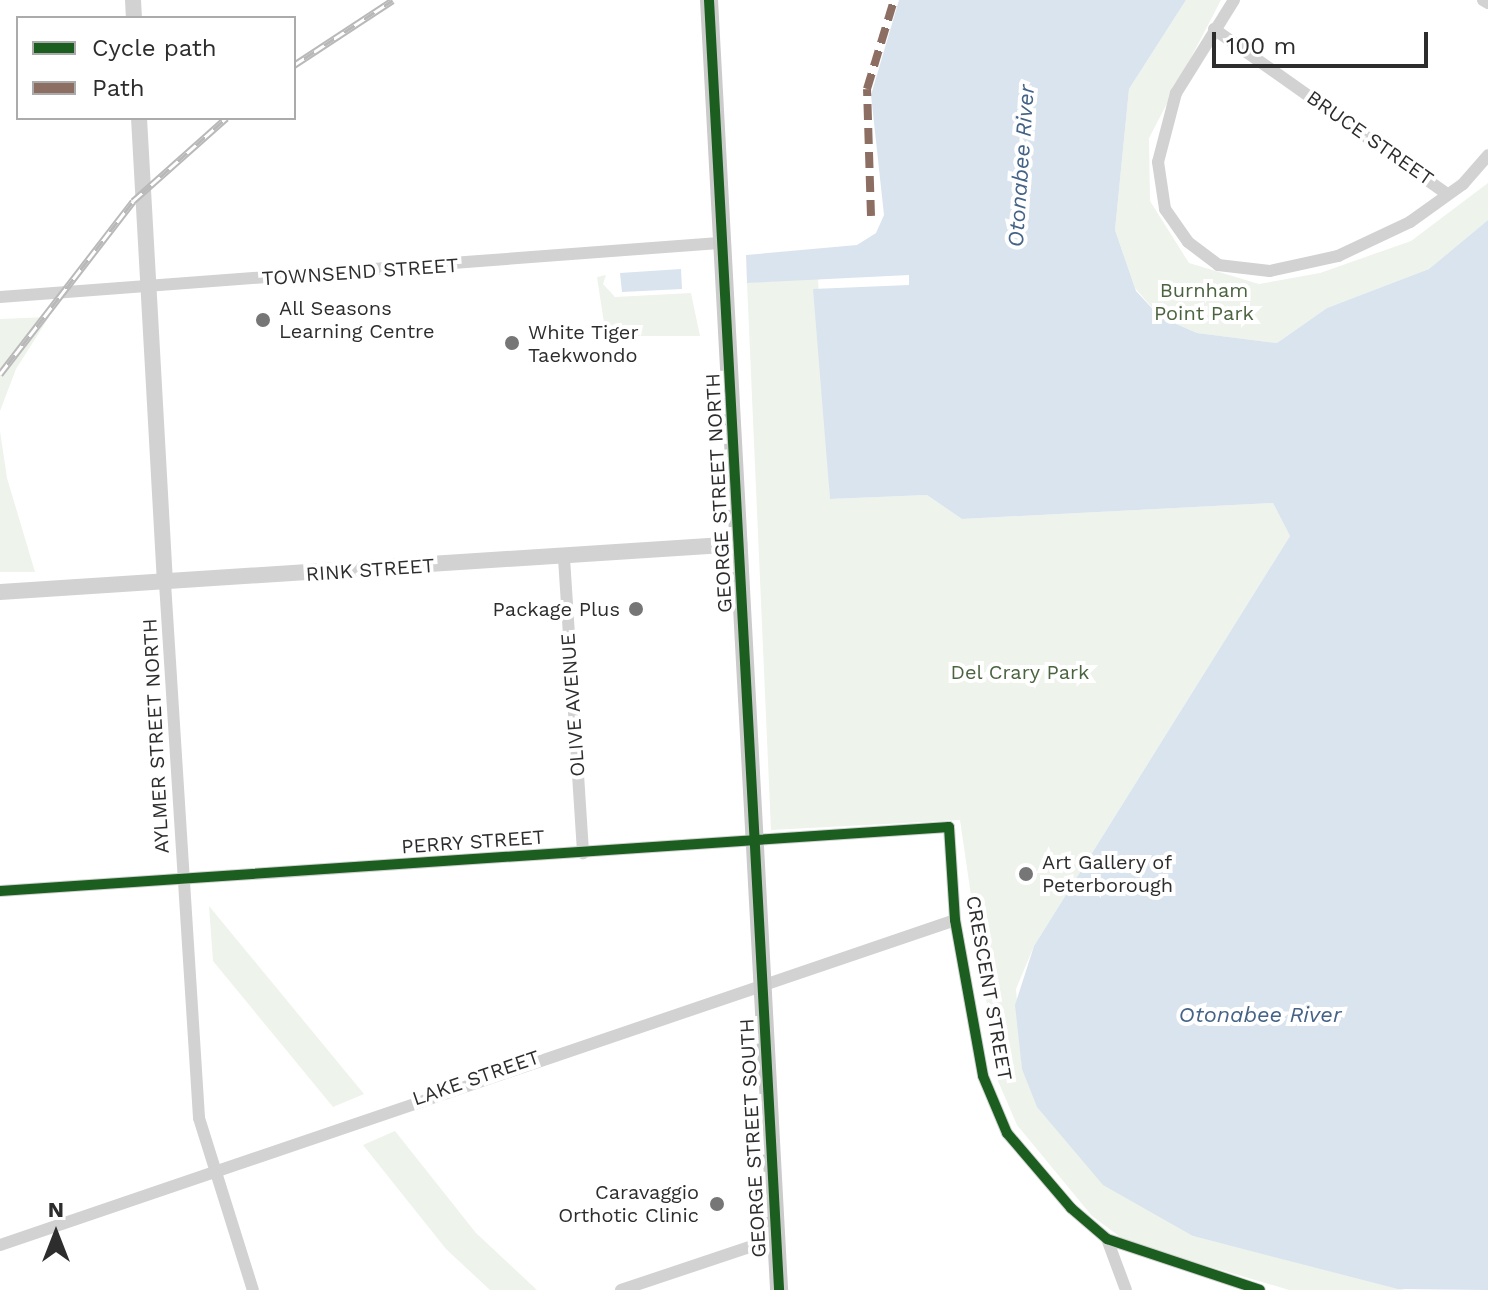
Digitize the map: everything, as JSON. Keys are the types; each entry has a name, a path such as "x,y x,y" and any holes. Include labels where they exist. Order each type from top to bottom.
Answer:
{"main road":[{"name":"GEORGE STREET NORTH","path":"709,0 719,243 764,985"},
{"name":"GEORGE STREET SOUTH","path":"764,985 779,1290"}],"street":[{"path":"1234,0 1176,93 1158,162 1165,209 1202,255 1252,272 1299,269 1410,222 1447,194 1488,155"},
{"name":"BRUCE STREET","path":"1214,29 1447,194"},
{"name":"AYLMER STREET NORTH","path":"139,120 199,1118 212,1172 253,1290"},
{"name":"TOWNSEND STREET","path":"0,297 719,243"},
{"name":"RINK STREET","path":"0,592 564,558 739,544"},
{"name":"OLIVE AVENUE","path":"564,558 583,853"},
{"name":"PERRY STREET","path":"0,891 949,827"},
{"name":"CRESCENT STREET","path":"949,827 955,920 983,1076 1007,1133 1071,1208 1107,1239 1260,1290"},
{"name":"LAKE STREET","path":"0,1245 955,920"},
{"path":"621,1290 776,1238"},
{"path":"1107,1239 1126,1290"}],"green space":[{"name":"Burnham Point Park","path":"1186,0 1221,0 1149,138 1150,201 1189,263 1259,284 1320,273 1411,241 1488,183 1488,220 1429,269 1327,308 1277,343 1197,333 1160,317 1135,288 1115,230 1129,89"},
{"path":"606,275 603,284 615,297 691,293 700,336 606,336 597,277"},
{"name":"Del Crary Park","path":"818,278 830,499 927,495 962,519 1273,503 1290,536 1034,946 1016,989 1022,1069 1193,1236 1405,1290 1289,1290 1127,1242 1092,1216 1017,1125 998,1081 960,820 771,830 747,283"},
{"path":"49,317 16,369 0,411 0,319"},
{"path":"0,431 7,478 35,572 0,572"},
{"path":"209,906 364,1094 333,1107 213,961"},
{"path":"395,1131 476,1233 537,1290 490,1290 446,1249 363,1145"}],"water":[{"name":"Otonabee River","path":"899,0 1186,0 1129,89 1115,230 1136,291 1160,317 1197,333 1277,343 1327,308 1429,269 1488,220 1488,1290 1398,1289 1193,1236 1103,1185 1037,1107 1022,1069 1015,1005 1034,946 1290,536 1273,503 962,519 927,495 830,499 813,289 909,285 909,275 747,283 746,255 857,245 876,233 884,215 871,95"},
{"path":"681,269 682,289 622,292 620,273"}],"railway":[{"path":"296,64 393,0"},
{"path":"0,374 133,201 224,120"}],"marked path":[{"path":"871,216 867,89 894,0"}],"cycle path":[{"path":"709,0 779,1290"},
{"path":"0,891 949,827 955,920 983,1076 1007,1133 1071,1208 1107,1239 1260,1290"}],"place":[{"name":"All Seasons Learning Centre","path":"263,320"},
{"name":"White Tiger Taekwondo","path":"512,343"},
{"name":"Package Plus","path":"636,609"},
{"name":"Art Gallery of Peterborough","path":"1026,874"},
{"name":"Caravaggio Orthotic Clinic","path":"717,1204"}]}
